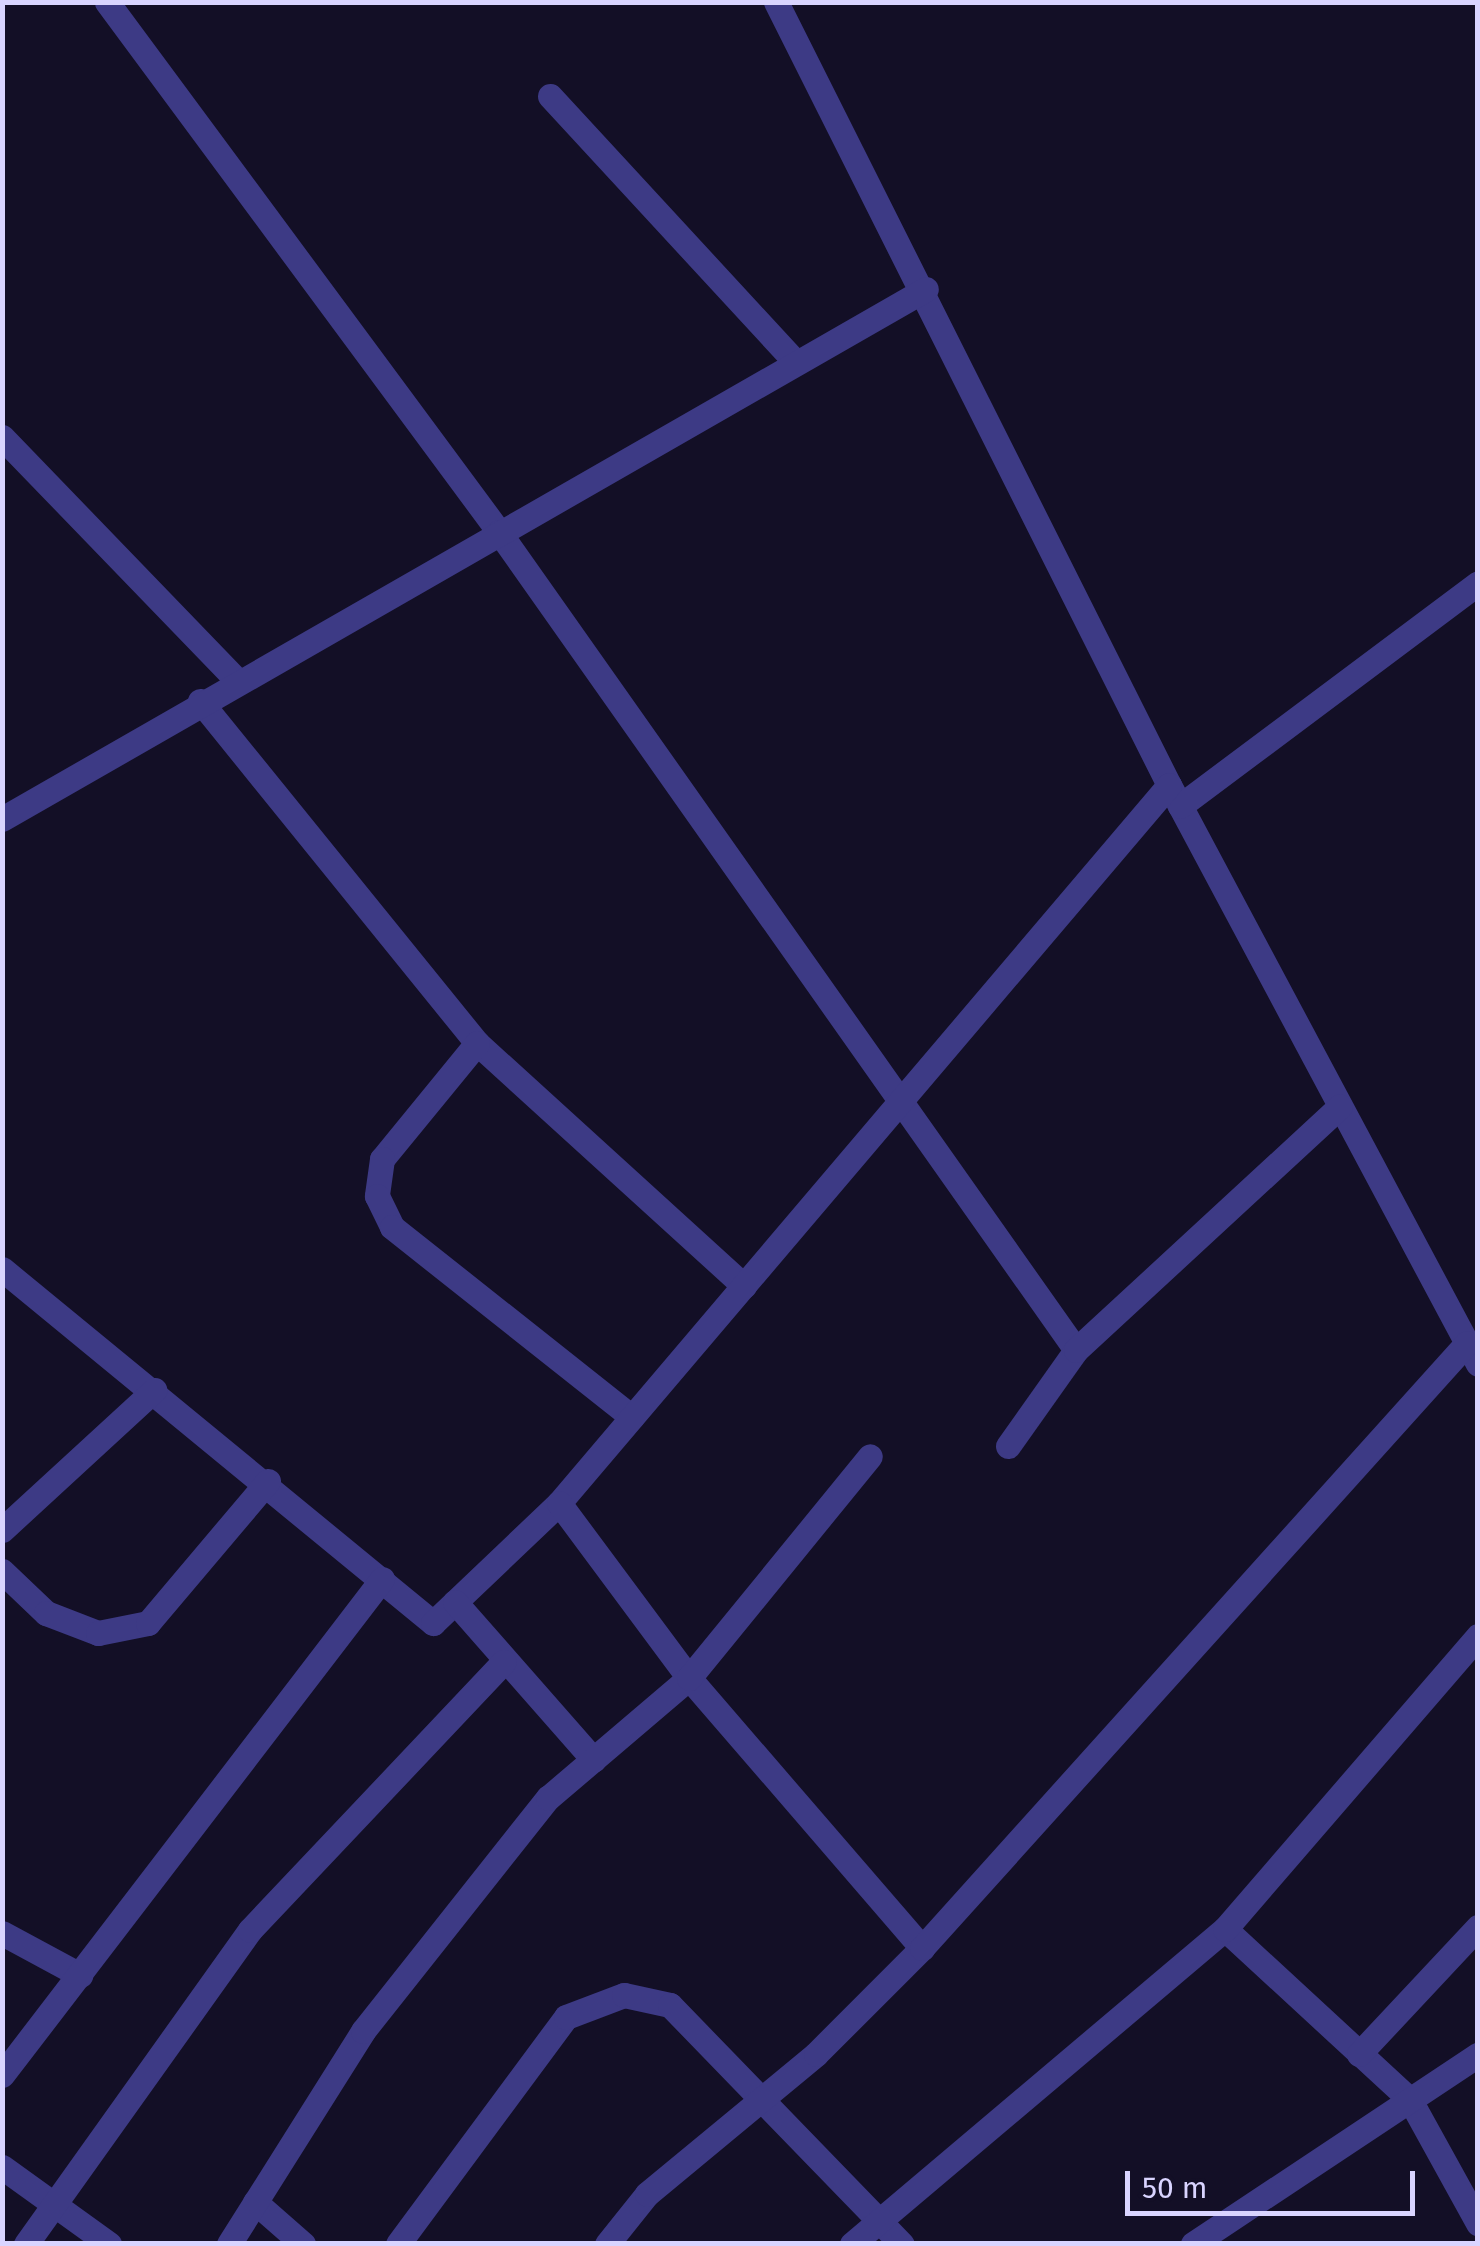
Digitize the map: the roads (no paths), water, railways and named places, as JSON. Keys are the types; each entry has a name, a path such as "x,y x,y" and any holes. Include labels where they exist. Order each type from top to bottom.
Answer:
{"street":[{"path":"107,2 499,532 1076,1350"},
{"path":"607,2244 647,2194 762,2097 922,1948 1472,1354 1174,796 926,290 776,2"},
{"path":"550,96 796,363"},
{"path":"2,819 200,701 926,290"},
{"path":"2,438 237,680"},
{"path":"2,1269 268,1481 382,1579 427,1624 559,1503 901,1101 1174,796 1478,583"},
{"path":"200,701 477,1043 744,1286"},
{"path":"477,1043 382,1158 377,1196 392,1228 632,1417"},
{"path":"1008,1446 1076,1350 1340,1106"},
{"path":"2,1530 154,1390"},
{"path":"229,2244 363,2031 548,1798 689,1678 870,1456"},
{"path":"2,1572 46,1612 98,1633 148,1623 268,1481"},
{"path":"559,1503 689,1678 922,1948"},
{"path":"2,2075 382,1579"},
{"path":"455,1602 503,1662 594,1760"},
{"path":"852,2244 1226,1928 1478,1636"},
{"path":"26,2244 250,1930 503,1662"},
{"path":"1359,2054 1478,1927"},
{"path":"1226,1928 1410,2100 1478,2223"},
{"path":"2,1933 80,1975"},
{"path":"398,2244 566,2017 624,1995 670,2005 902,2244"},
{"path":"1193,2244 1478,2055"},
{"path":"2,2167 109,2244"},
{"path":"255,2202 303,2244"}]}
